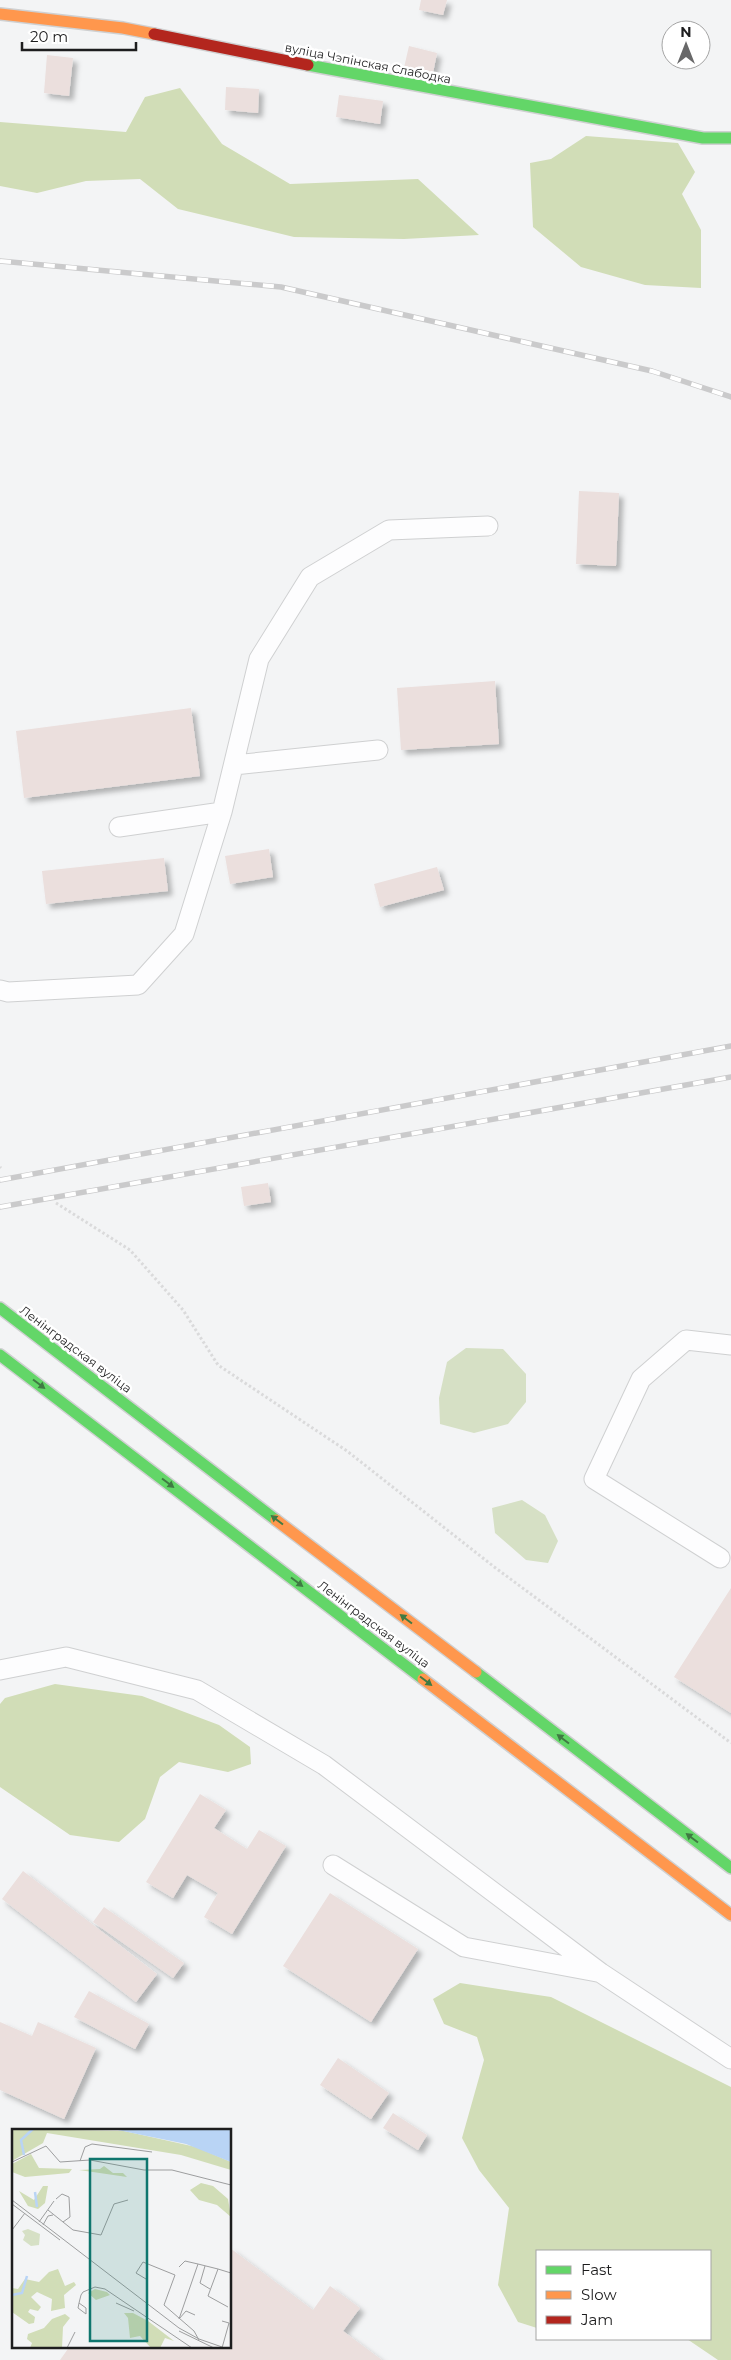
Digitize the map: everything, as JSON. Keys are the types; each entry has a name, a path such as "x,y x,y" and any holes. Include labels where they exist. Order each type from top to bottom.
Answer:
{"main road":[{"name":"вуліца Чэпінская Слабодка","path":"0,14 123,28 406,85 702,138 731,138"},
{"name":"Ленінградская вуліца","path":"0,1308 731,1868"},
{"name":"Ленінградская вуліца","path":"0,1355 731,1915"}],"lane":[{"path":"0,990 8,992 138,985 184,934 222,812 259,658 310,577 389,530 488,526"},
{"path":"234,765 378,750"},
{"path":"119,827 222,812"},
{"path":"720,1558 594,1479 641,1379 686,1340 731,1346"},
{"path":"0,1670 66,1657 197,1690 324,1765 601,1973 731,2058"},
{"path":"333,1865 464,1947 601,1973"}],"path":[{"path":"56,1203 130,1250 183,1310 218,1365 347,1451 493,1566 731,1743"}],"green space":[{"path":"180,88 222,144 290,184 418,179 479,235 404,239 294,237 178,209 140,179 86,181 37,193 0,186 0,122 126,132 145,97"},
{"path":"586,136 678,143 695,172 682,194 701,230 701,288 645,285 581,267 533,227 530,163 551,159"},
{"path":"466,1348 503,1349 526,1374 526,1402 508,1424 474,1433 440,1424 439,1398 447,1362"},
{"path":"522,1500 545,1515 558,1541 548,1563 526,1560 495,1533 492,1508"},
{"path":"55,1684 142,1696 219,1725 250,1747 251,1764 228,1772 179,1762 160,1777 145,1819 119,1842 70,1835 0,1787 0,1704 5,1698"},
{"path":"460,1983 551,1997 731,2087 731,2360 718,2360 688,2340 711,2340 711,2250 536,2250 536,2328 518,2322 498,2285 509,2208 479,2170 462,2138 484,2060 477,2037 444,2024 433,1999"}],"building":[{"path":"421,0 447,0 443,15 419,10"},
{"path":"409,46 437,53 432,78 403,72"},
{"path":"47,55 73,58 69,96 44,93"},
{"path":"226,87 259,89 258,113 225,110"},
{"path":"339,95 383,101 380,124 336,117"},
{"path":"579,491 619,493 616,566 576,564"},
{"path":"495,681 499,744 401,750 397,688"},
{"path":"191,708 200,776 24,798 16,731"},
{"path":"269,849 273,877 230,884 225,856"},
{"path":"164,858 168,891 46,904 42,871"},
{"path":"437,867 444,890 380,907 374,884"},
{"path":"268,1183 271,1202 244,1206 241,1187"},
{"path":"731,1588 731,1713 674,1677"},
{"path":"200,1794 226,1810 214,1828 247,1849 259,1830 286,1846 232,1934 204,1917 218,1893 187,1875 173,1898 146,1882"},
{"path":"23,1871 157,1974 136,2002 2,1899"},
{"path":"330,1893 418,1949 371,2022 283,1966"},
{"path":"104,1907 184,1963 173,1978 93,1922"},
{"path":"89,1991 149,2024 135,2049 74,2017"},
{"path":"0,2022 32,2036 38,2022 96,2048 64,2119 0,2090"},
{"path":"338,2058 389,2093 371,2119 320,2085"},
{"path":"393,2113 427,2135 418,2150 383,2128"},
{"path":"231,2249 313,2310 330,2286 360,2308 343,2331 382,2360 60,2360 69,2348 231,2348"}],"railway":[{"path":"0,261 281,287 652,371 731,397"},
{"path":"0,1180 731,1046"},
{"path":"0,1207 731,1077"}],"traffic: fast":[{"path":"308,65 703,138 731,138"},
{"path":"0,1308 276,1520"},
{"path":"0,1355 423,1679"},
{"path":"476,1672 731,1868"}],"traffic: slow":[{"path":"0,14 123,28 154,34"},
{"path":"276,1520 476,1672"},
{"path":"423,1679 731,1915"}],"traffic: jam":[{"path":"154,34 308,65"}]}
